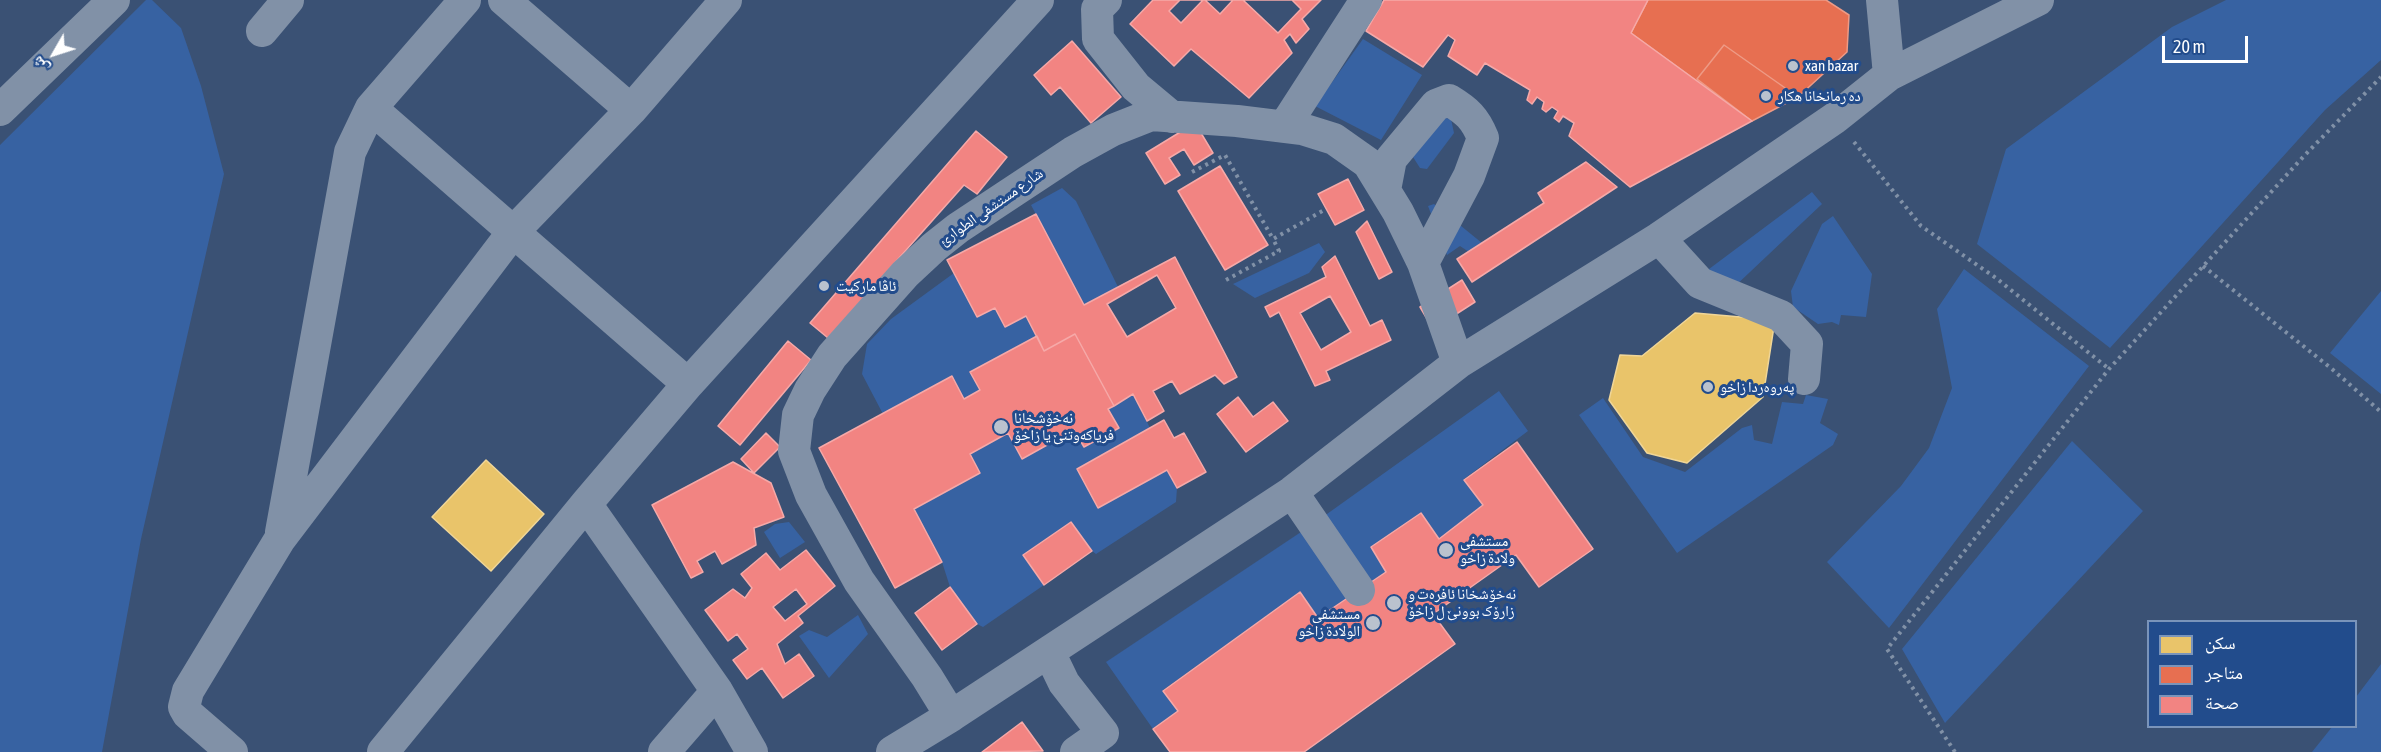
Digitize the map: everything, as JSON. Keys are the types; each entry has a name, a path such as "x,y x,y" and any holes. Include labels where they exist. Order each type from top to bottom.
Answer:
{"street":[{"path":"0,110 114,0"},
{"path":"262,31 288,0"},
{"path":"280,539 350,152 372,108 465,0"},
{"path":"504,0 632,110"},
{"path":"232,752 188,714 184,707 188,691 280,539 513,232 632,110 726,0"},
{"path":"383,752 586,504 688,384 1038,0"},
{"path":"1106,0 1097,9 1098,39 1136,87 1172,117"},
{"path":"1284,127 1366,0"},
{"path":"1882,0 1889,75"},
{"path":"892,752 951,716 1292,492 1458,363 1659,238 1835,118 1889,75 2038,0"},
{"path":"1385,190 1392,159 1436,105 1449,100 1465,110 1477,123 1483,138 1469,176 1423,263"},
{"path":"372,108 688,384"},
{"name":"شارع مستشفى الطوارئ","path":"951,716 927,677 859,581 811,495 794,451 798,415 810,390 832,356 905,274 934,247 1015,189 1113,130 1151,116 1302,129 1334,139 1368,163 1385,190 1423,263 1458,363"},
{"path":"1659,238 1700,283 1781,316 1807,344 1803,379"},
{"path":"1292,492 1359,590"},
{"path":"586,504 717,691 752,752"},
{"path":"1049,651 1064,683 1103,733 1076,752"},
{"path":"664,752 717,691"}],"path":[{"path":"1955,752 1887,649 2109,369 2304,156 2381,77"},
{"path":"1835,118 1921,226 1996,278 2109,369"},
{"path":"1192,172 1225,154 1279,251 1226,280"},
{"path":"1273,238 1326,209"},
{"path":"2203,266 2332,369 2381,412"}],"shaded area":[{"path":"146,0 152,0 181,28 201,86 224,174 141,539 102,752 0,752 0,145"},
{"path":"2226,0 2381,0 2381,60 2325,110 2110,348 1977,244 2006,149 2172,27"},
{"path":"1363,39 1422,75 1381,140 1315,106"},
{"path":"1435,116 1451,119 1454,133 1427,169 1420,168 1413,157"},
{"path":"1062,188 1076,201 1118,287 1084,305 1031,205"},
{"path":"1812,192 1822,204 1732,289 1701,275"},
{"path":"1434,204 1482,243 1469,252 1460,246 1447,255 1428,206"},
{"path":"1833,216 1872,274 1866,317 1841,315 1839,325 1832,322 1818,324 1793,307 1791,291 1822,224"},
{"path":"1319,243 1325,252 1309,273 1255,298 1233,284"},
{"path":"1964,269 2089,366 1889,628 1827,562 1901,486 1929,448 1952,388 1937,309"},
{"path":"954,273 995,308 1026,316 1037,336 970,372 980,390 964,399 952,377 883,414 862,374 867,344 891,319"},
{"path":"2381,291 2381,394 2330,353"},
{"path":"1499,391 1528,431 1464,479 1483,505 1439,539 1420,514 1371,547 1386,572 1318,618 1299,593 1163,690 1178,711 1153,729 1106,662 1313,524"},
{"path":"1133,394 1150,428 1077,469 1098,508 1167,470 1177,488 1176,502 1096,554 1071,522 1023,555 1044,585 983,627 977,624 950,587 942,562 914,509 980,473 970,454 1008,433 1022,459 1074,430 1084,447 1118,428 1108,409"},
{"path":"1806,395 1828,399 1820,423 1838,434 1833,445 1677,553 1579,415 1603,398 1643,457 1685,472 1742,428 1752,425 1754,440 1772,444 1782,402 1803,404"},
{"path":"2072,441 2143,511 1945,723 1902,649"},
{"path":"789,522 805,542 780,558 764,532 775,524"},
{"path":"858,615 868,634 829,678 799,636 809,630 827,637"},
{"path":"2381,664 2381,752 2312,752 2331,728 2357,728 2357,696"}],"building: سكن":[{"path":"1695,313 1775,320 1763,397 1687,463 1647,453 1609,400 1620,355 1642,356"},
{"path":"486,460 544,514 491,571 432,517"}],"building: متاجر":[{"name":"xan bazar","path":"1648,0 1826,0 1849,15 1847,52 1798,97 1724,45 1697,79 1752,121 1631,33"},
{"path":"1724,45 1798,97 1752,121 1697,79"}],"building: صحة":[{"path":"1153,0 1321,0 1302,19 1309,29 1296,43 1290,34 1284,40 1292,53 1249,98 1191,49 1174,66 1130,24"},
{"path":"1180,0 1203,0 1181,23 1169,11"},
{"path":"1205,0 1233,0 1220,14"},
{"path":"1243,0 1292,0 1301,9 1278,33"},
{"path":"1384,0 1648,0 1631,33 1752,121 1630,187 1569,136 1574,123 1563,116 1559,122 1554,118 1558,111 1552,107 1546,112 1542,109 1544,102 1537,97 1532,104 1527,100 1530,90 1485,63 1477,75 1448,56 1455,40 1448,35 1423,67 1366,31"},
{"path":"1072,41 1121,97 1091,123 1060,87 1051,95 1034,75"},
{"path":"1195,123 1213,153 1194,165 1184,149 1169,158 1180,175 1165,184 1146,153"},
{"path":"976,131 1007,157 977,194 964,185 828,338 810,323"},
{"path":"1586,162 1617,187 1472,282 1457,259 1544,203 1538,193"},
{"path":"1220,166 1268,245 1225,270 1178,191"},
{"path":"1348,179 1364,210 1335,225 1318,194"},
{"path":"1036,214 1084,305 1175,257 1237,377 1224,384 1215,375 1180,394 1172,381 1153,391 1164,411 1147,421 1133,394 1114,406 1075,334 1044,351 1026,316 1005,327 995,308 977,317 947,260"},
{"path":"1367,221 1392,272 1379,279 1356,232"},
{"path":"1335,256 1370,326 1382,320 1391,340 1326,371 1330,380 1315,386 1279,312 1270,317 1265,307 1326,277 1322,267"},
{"path":"1157,275 1176,308 1127,337 1107,304"},
{"path":"1462,280 1475,302 1433,329 1420,307"},
{"path":"1330,296 1351,332 1321,350 1300,313"},
{"path":"1075,334 1114,406 1108,409 1119,428 1084,447 1074,430 1022,459 1008,433 970,454 980,473 914,509 942,562 895,588 819,448 952,376 964,399 980,390 970,372 1037,336 1044,351"},
{"path":"788,341 811,360 740,445 718,426"},
{"path":"1238,397 1253,417 1273,402 1288,421 1246,452 1217,414"},
{"path":"1164,420 1174,438 1184,433 1206,472 1177,488 1167,470 1098,508 1077,469"},
{"path":"766,433 780,447 754,473 741,459"},
{"name":"نەخۆشخانا ئافرەت و زارۆک بوونێ ل زاخۆ","path":"1517,442 1593,549 1539,587 1516,555 1433,614 1455,644 1304,752 1170,752 1153,729 1178,711 1163,691 1300,592 1318,618 1386,572 1371,547 1421,513 1439,539 1483,505 1464,480"},
{"path":"733,462 771,483 784,517 754,528 756,545 722,564 715,551 697,561 703,572 691,578 652,505"},
{"path":"1071,522 1092,551 1044,585 1023,555"},
{"path":"806,550 835,586 798,616 803,623 777,644 785,664 799,654 814,676 783,698 762,668 747,679 733,660 748,649 737,634 728,641 705,610 733,589 745,598 752,588 741,574 766,553 780,570"},
{"path":"950,587 977,624 942,650 915,613"},
{"path":"796,589 807,604 785,621 773,607"},
{"path":"1022,722 1043,751 982,752"}],"place":[{"name":"xan bazar","path":"1793,66"},
{"name":"ده رمانخانا هكار","path":"1766,96"},
{"name":"ئاڤا ماركيت","path":"824,286"},
{"name":"په‌روه‌ردا زاخو","path":"1708,387"},
{"name":"نه‌خۆشخانا فرياكه‌وتنێ يا زاخۆ","path":"1001,427"},
{"name":"مستشفى ولادة زاخو","path":"1446,550"},
{"name":"نەخۆشخانا ئافرەت و زارۆک بوونێ ل زاخۆ","path":"1394,603"},
{"name":"مستشفى الولادة زاخو","path":"1373,623"}]}
